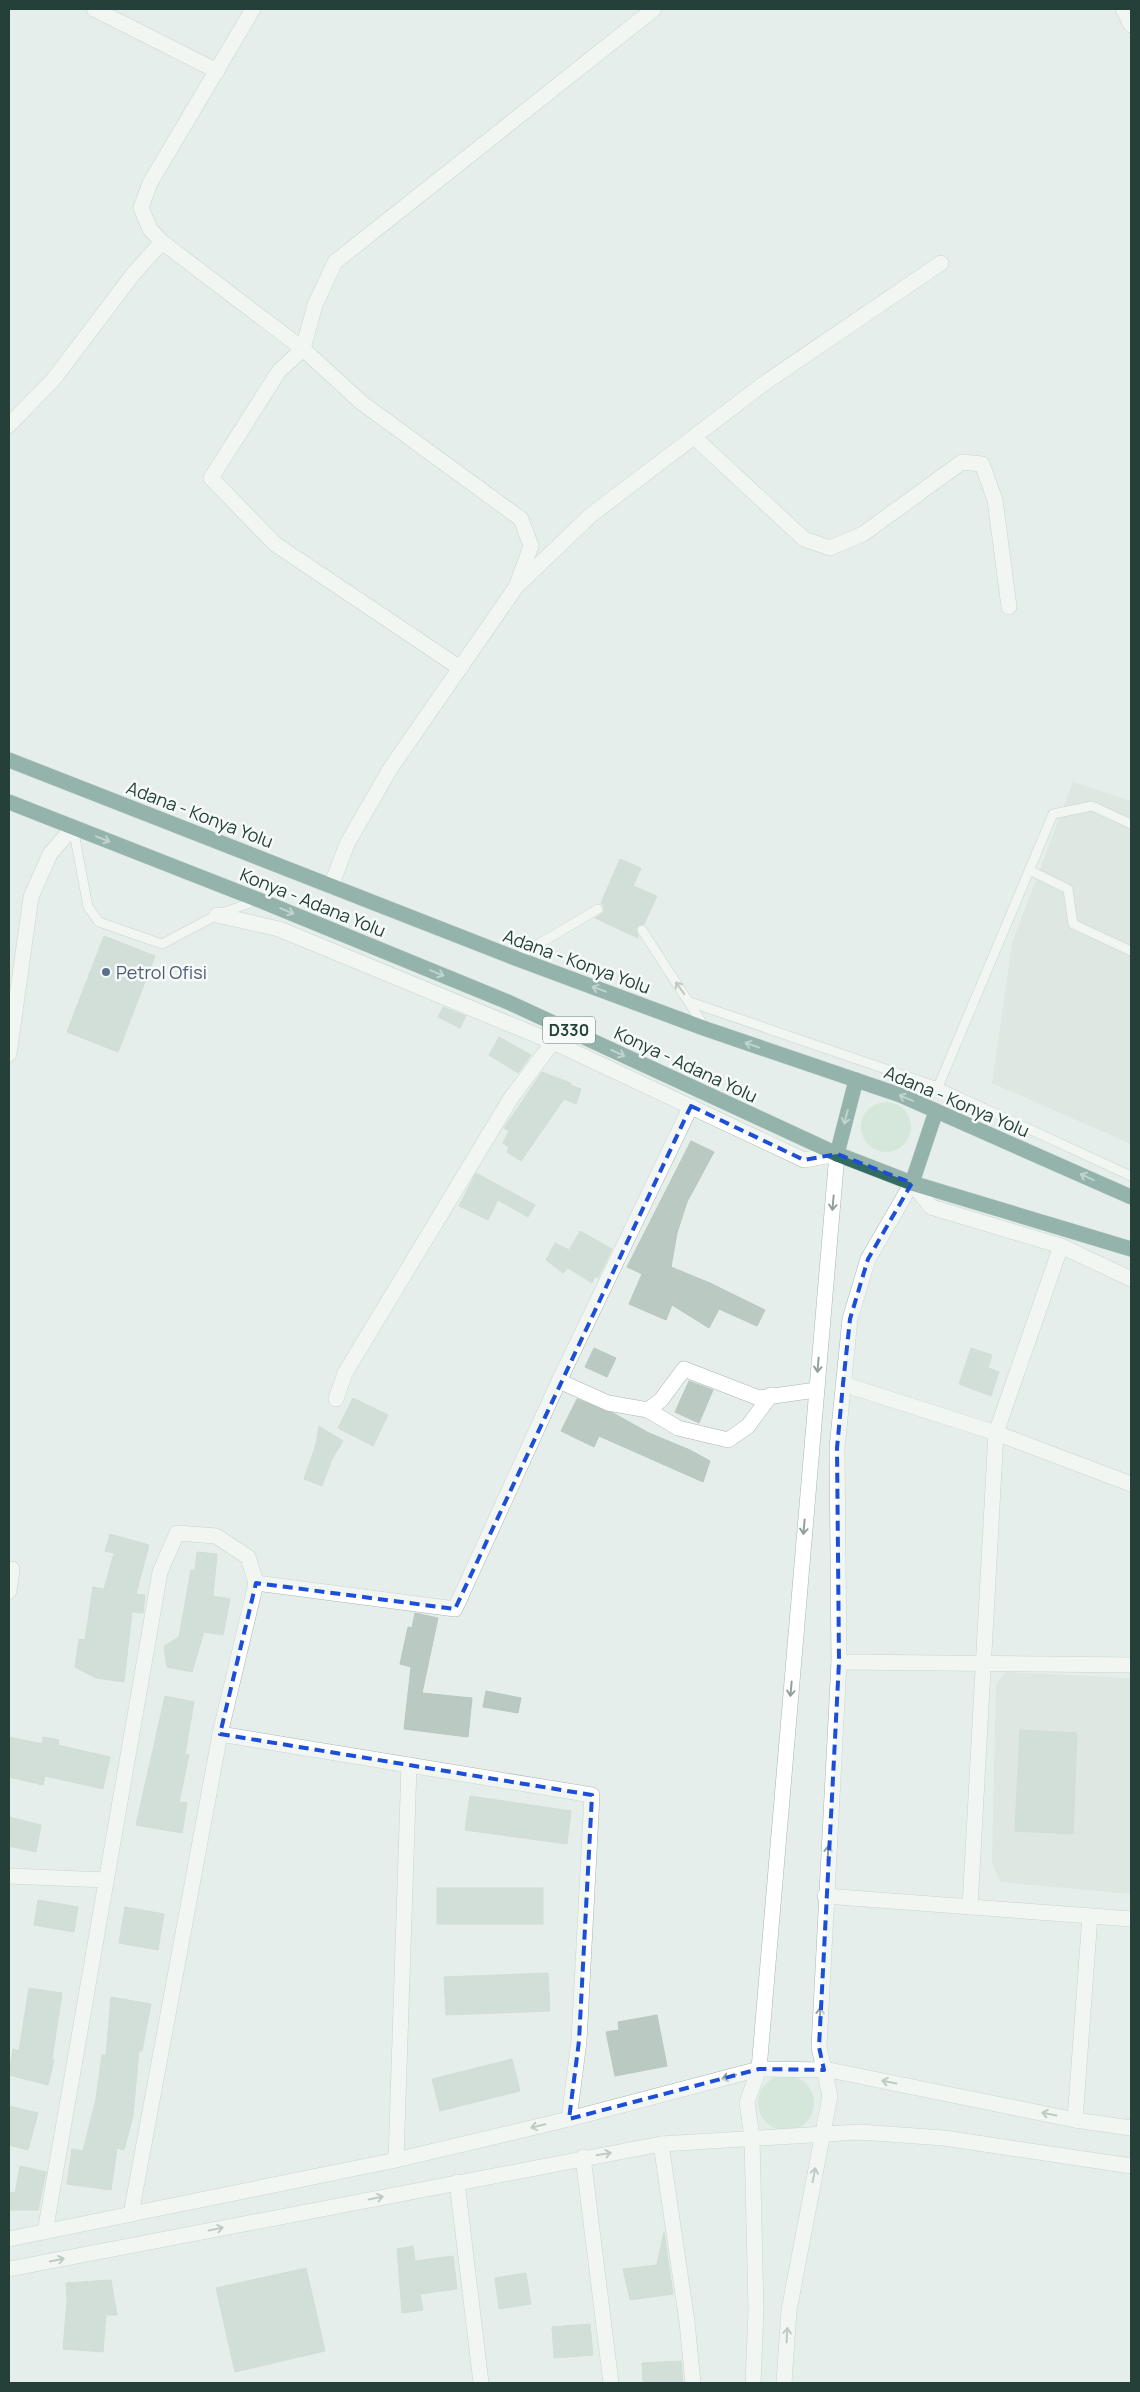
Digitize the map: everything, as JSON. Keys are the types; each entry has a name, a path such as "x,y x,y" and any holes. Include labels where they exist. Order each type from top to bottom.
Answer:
{"highway":[{"name":"Adana - Konya Yolu","path":"9,760 515,958 706,1029 900,1095 1131,1197"},
{"name":"Konya - Adana Yolu","path":"9,802 259,900 508,1002 837,1154 912,1183 1131,1249"},
{"path":"837,1154 856,1080"},
{"path":"912,1183 936,1111"}],"street":[{"path":"94,9 217,71"},
{"path":"253,9 150,183 141,208 150,229 162,242 303,349 362,403 521,519 532,546 516,587"},
{"path":"460,668 275,544 211,478 280,372 303,349 315,305 335,262 654,9"},
{"path":"1122,9 1131,24"},
{"path":"9,425 53,380 134,273 162,242"},
{"path":"331,886 347,844 390,769 516,587 591,515 766,382 940,263"},
{"path":"694,437 804,539 830,548 863,534 962,462 982,464 995,500 1010,607"},
{"path":"9,1054 31,897 50,854 74,827"},
{"path":"217,915 279,929 554,1042 804,1160 837,1154 759,2069 746,2102 752,2138 756,2310 752,2383"},
{"path":"336,1399 345,1373 506,1106 554,1042"},
{"path":"256,1583 455,1609 559,1381 691,1106"},
{"path":"784,2383 789,2310 830,2096 819,2047 825,1896 839,1662 836,1448 850,1319 868,1259 912,1183 931,1207 1061,1246 1131,1279"},
{"path":"970,1906 996,1433 1061,1246"},
{"path":"648,1410 661,1400 684,1369 758,1398 816,1390"},
{"path":"559,1381 608,1404 648,1410 678,1428 728,1440 748,1426 771,1395"},
{"path":"843,1384 996,1433 1131,1484"},
{"path":"45,2232 160,1572 177,1533 216,1536 248,1557 256,1583 220,1734 130,2214"},
{"path":"9,1591 12,1569"},
{"path":"839,1662 1131,1665"},
{"path":"220,1734 592,1795 579,2041 569,2119"},
{"path":"396,2160 409,1765"},
{"path":"9,1876 106,1880"},
{"path":"825,1896 1131,1919"},
{"path":"1075,2120 1090,1916"},
{"path":"9,2239 396,2160 569,2119 759,2069 824,2070 1075,2120 1131,2128"},
{"path":"9,2269 661,2144 859,2132 944,2138 1131,2166"},
{"path":"661,2144 687,2322 693,2383"},
{"path":"583,2158 611,2383"},
{"path":"457,2182 481,2383"}],"lane":[{"path":"938,1087 1053,814 1092,806 1131,824"},
{"path":"74,827 88,907 99,922 162,944 217,915 259,900"},
{"path":"1029,870 1068,889 1073,924 1131,951"},
{"path":"515,958 598,909"},
{"path":"642,930 706,1029"},
{"path":"690,1002 938,1087 1131,1176"}],"highlighted area":[{"path":"691,1106 804,1160 837,1154 912,1183 868,1259 850,1319 843,1384 837,1448 839,1662 819,2047 824,2070 759,2069 569,2119 579,2041 592,1795 220,1734 256,1583 455,1609"}],"shaded area":[{"path":"1073,782 1131,801 1131,1144 992,1083 1012,943"},
{"path":"1006,1672 1131,1678 1131,1894 1001,1882 992,1863 996,1684"}],"green space":[{"path":"881,1102 891,1102 904,1109 911,1122 911,1132 904,1145 891,1152 881,1152 872,1148 865,1141 861,1132 861,1122 865,1113 872,1106"},
{"path":"786,2075 797,2077 806,2083 812,2092 814,2103 812,2114 806,2123 797,2129 786,2131 775,2129 766,2123 760,2114 758,2103 760,2092 766,2083 775,2077"}],"building":[{"path":"620,859 641,868 633,886 657,896 644,924 636,928 638,938 595,918 604,912 604,906 601,903"},
{"path":"104,936 155,956 118,1052 67,1032"},
{"path":"443,1007 466,1016 460,1028 438,1017"},
{"path":"499,1037 531,1055 518,1073 489,1055"},
{"path":"542,1072 571,1083 570,1085 581,1089 576,1104 564,1099 521,1161 507,1152 509,1147 503,1143 509,1131 504,1128"},
{"path":"691,1141 714,1152 687,1202 677,1233 671,1267 710,1283 765,1310 757,1326 719,1309 709,1328 672,1305 666,1320 629,1304 642,1274 627,1267"},
{"path":"476,1173 535,1205 528,1217 498,1200 488,1220 459,1206"},
{"path":"580,1231 612,1249 598,1278 595,1276 592,1283 568,1268 563,1273 546,1260 555,1243 569,1250"},
{"path":"594,1348 616,1358 607,1377 585,1367"},
{"path":"971,1348 992,1355 988,1368 999,1372 991,1396 959,1384"},
{"path":"689,1381 713,1390 699,1423 675,1412"},
{"path":"353,1398 388,1415 373,1446 338,1428"},
{"path":"577,1399 613,1413 649,1433 690,1450 710,1461 703,1482 599,1436 594,1447 561,1431"},
{"path":"319,1426 343,1441 332,1459 322,1486 304,1479 316,1444"},
{"path":"110,1534 149,1545 136,1594 145,1595 143,1613 132,1612 124,1682 96,1678 75,1667 79,1639 85,1640 93,1587 104,1589 114,1553 105,1551"},
{"path":"197,1552 217,1554 213,1596 230,1599 223,1635 204,1632 192,1672 167,1667 164,1646 179,1637 191,1570 195,1570"},
{"path":"415,1613 438,1618 422,1693 472,1698 468,1737 404,1729 411,1667 400,1664 408,1627 412,1628"},
{"path":"486,1691 521,1698 518,1713 483,1707"},
{"path":"165,1696 194,1702 185,1754 189,1755 179,1802 187,1803 182,1833 136,1825"},
{"path":"1020,1730 1077,1733 1073,1834 1015,1831"},
{"path":"9,1737 42,1744 43,1737 59,1740 58,1745 110,1757 103,1789 45,1776 43,1785 9,1777"},
{"path":"470,1796 571,1811 567,1844 465,1830"},
{"path":"9,1817 41,1825 36,1852 9,1846"},
{"path":"437,1888 543,1888 543,1924 437,1924"},
{"path":"38,1900 78,1907 74,1932 34,1925"},
{"path":"125,1907 164,1914 158,1950 119,1943"},
{"path":"548,1973 550,2011 446,2015 444,1977"},
{"path":"29,1988 62,1993 52,2059 54,2060 48,2085 9,2075 13,2049 19,2051"},
{"path":"111,1997 151,2004 142,2051 139,2051 133,2116 124,2150 117,2148 111,2190 67,2184 72,2149 83,2151 96,2099 102,2055 106,2055"},
{"path":"657,2015 667,2066 615,2076 606,2032 619,2030 618,2022"},
{"path":"512,2059 520,2091 440,2111 432,2079"},
{"path":"9,2106 38,2113 28,2150 9,2145"},
{"path":"20,2166 46,2172 38,2210 9,2210 9,2192 15,2193"},
{"path":"664,2232 673,2294 630,2300 623,2269 657,2265"},
{"path":"413,2246 415,2261 453,2256 457,2289 420,2294 423,2310 402,2313 397,2249"},
{"path":"306,2268 325,2351 235,2372 216,2288"},
{"path":"526,2273 531,2304 499,2309 495,2278"},
{"path":"111,2280 117,2315 106,2315 103,2352 63,2349 67,2300 66,2283"},
{"path":"590,2324 593,2355 554,2358 552,2327"},
{"path":"681,2361 683,2383 643,2383 642,2363"}],"place":[{"name":"Petrol Ofisi","path":"106,972"}]}
